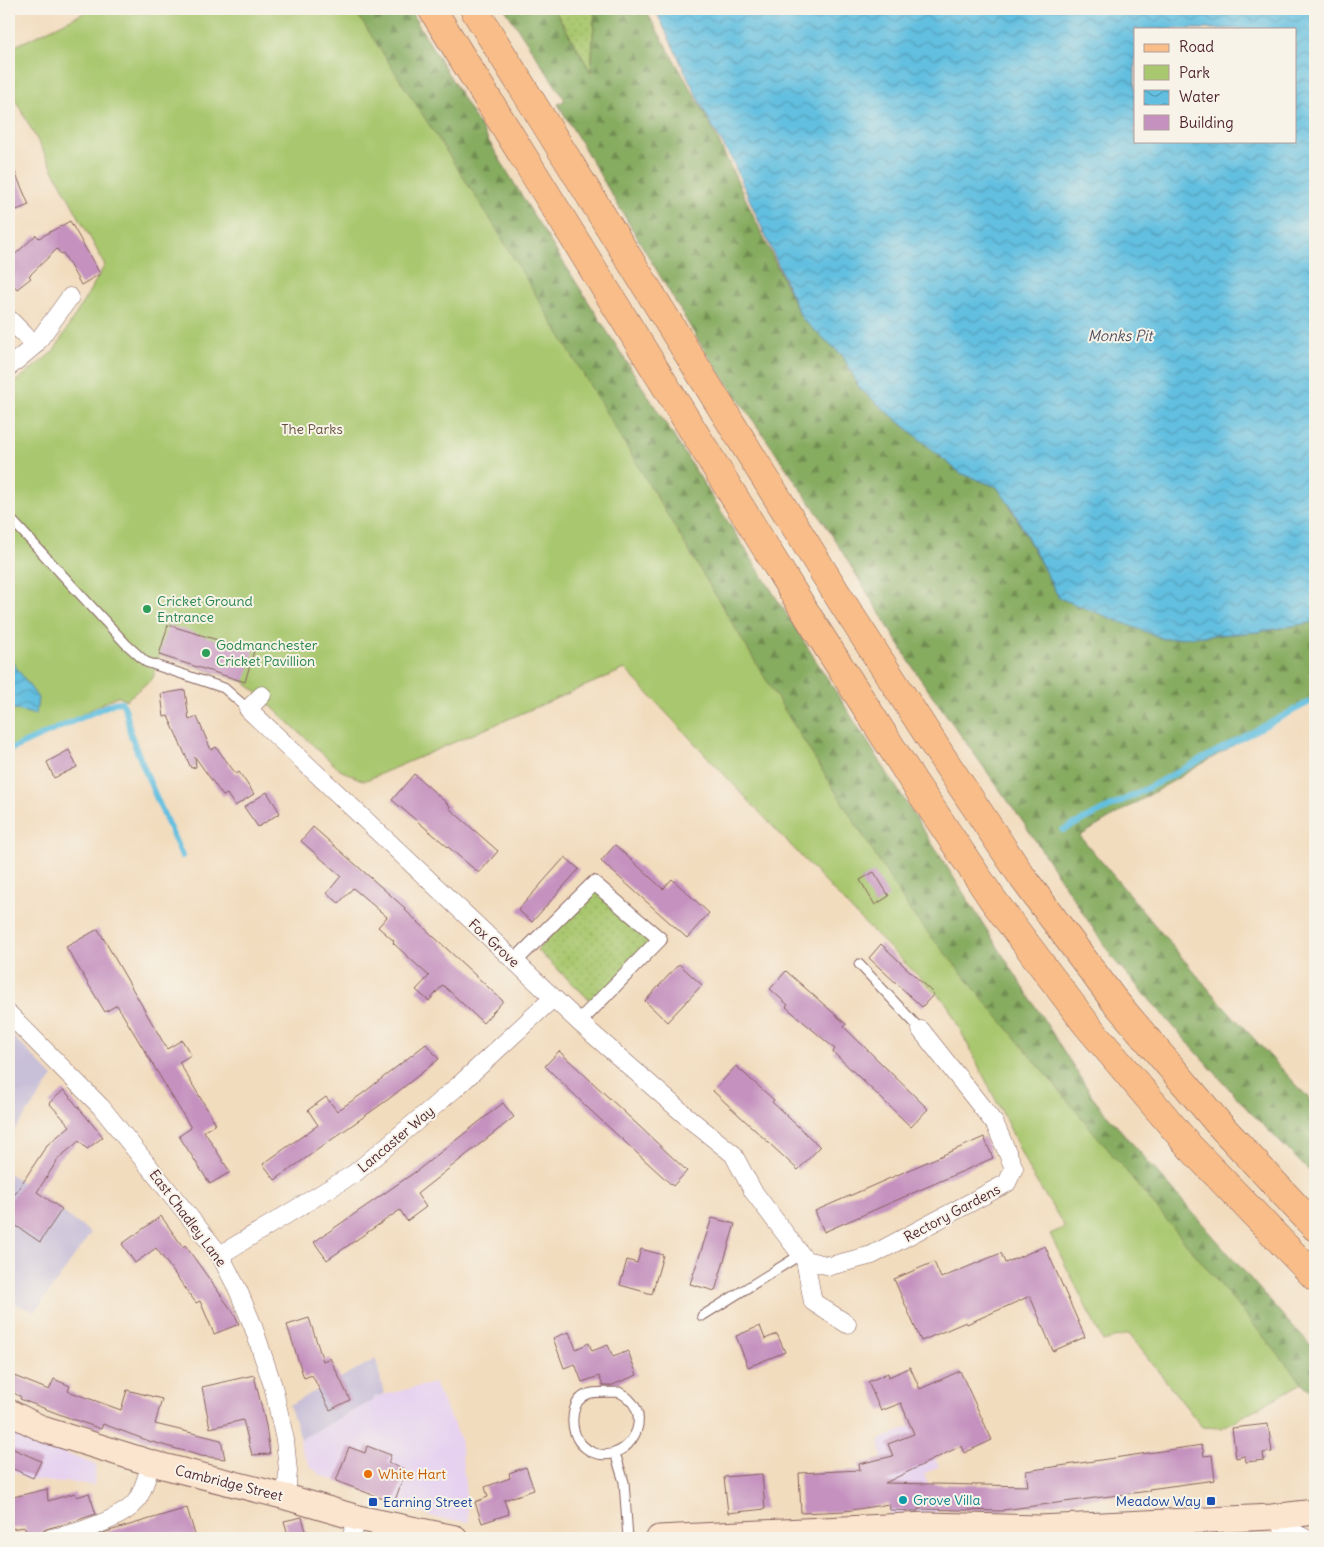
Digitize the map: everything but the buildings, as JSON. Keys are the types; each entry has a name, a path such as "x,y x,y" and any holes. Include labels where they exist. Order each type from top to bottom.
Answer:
{"main road":[{"path":"432,9 520,148 811,620 913,781 993,900 1087,1025 1190,1147 1315,1277"},
{"path":"474,9 847,610 1023,878 1113,999 1219,1124 1315,1227"},
{"name":"Cambridge Street","path":"9,1412 45,1430 150,1463 286,1497 354,1528 455,1538"},
{"path":"659,1538 927,1525 1039,1533 1272,1517 1315,1512"}],"street":[{"path":"9,367 36,345 70,297"},
{"path":"9,319 36,345"},
{"path":"248,709 262,694"},
{"name":"Fox Grove","path":"248,709 579,1022 692,1121 733,1154 753,1191 803,1258"},
{"path":"514,962 594,883 660,940 579,1022"},
{"name":"Lancaster Way","path":"220,1255 355,1173 458,1086 554,998"},
{"name":"East Chadley Lane","path":"9,1014 101,1107 220,1255 238,1290 253,1326 273,1386 285,1440 288,1471 286,1497"},
{"name":"Rectory Gardens","path":"803,1258 830,1266 872,1255 1007,1183 1014,1168 996,1124 921,1030"},
{"path":"803,1258 813,1302 847,1324"},
{"path":"51,1538 107,1522 136,1502 146,1483 150,1463"},
{"path":"1272,1517 1287,1529 1305,1538"}],"lane":[{"path":"9,517 126,644 146,662 224,688 248,709"},
{"path":"860,964 921,1030"},
{"path":"702,1316 803,1258"},
{"path":"619,1392 629,1398 636,1408 638,1418 637,1430 633,1440 625,1449 615,1454 604,1455 594,1453 578,1440 573,1430 573,1415 580,1400 588,1394 619,1392"},
{"path":"615,1454 624,1482 628,1538"}],"shaded area":[{"path":"11,1034 53,1077 9,1138 9,1036"},
{"path":"9,1173 91,1233 35,1312 9,1301"},
{"path":"376,1359 384,1394 374,1397 374,1400 301,1439 289,1405"},
{"path":"434,1383 460,1438 469,1522 440,1519 412,1510 321,1475 311,1467 302,1451 299,1440 374,1400 374,1397"},
{"path":"918,1423 939,1466 924,1474 938,1513 890,1515 879,1440"},
{"path":"9,1430 96,1465 94,1485 26,1479 9,1468"}],"green space":[{"name":"The Parks","path":"92,9 354,9 489,217 777,698 910,911 1302,1383 1222,1428 1202,1427 1129,1334 1103,1341 1050,1234 1065,1227 1029,1170 1007,1122 947,1004 859,918 625,669 364,781 340,770 245,682 159,655 153,678 126,700 117,696 9,753 9,387 54,351 105,265 9,88 9,49"},
{"path":"135,9 409,9 534,216 1096,1102 1315,1350 1315,1395 987,1048"},
{"path":"505,9 554,9 591,72 595,9 645,9 709,121 800,315 843,356 860,389 960,473 997,487 1007,501 1055,590 1164,639 1258,632 1315,622 1315,697 1080,836 1211,992 1315,1105 1315,1177 1250,1112 1114,960 1023,822 919,677 825,524 701,345 558,104 565,100"},
{"path":"554,9 595,9 591,72"},
{"path":"596,889 652,939 594,1004 537,950"}],"water":[{"name":"Monks Pit","path":"655,9 1315,9 1315,622 1258,632 1164,639 1059,598 1013,510 997,487 960,473 860,389 843,356 802,319 732,160 709,121"},
{"path":"9,657 38,698 36,715 13,709 9,713"}],"waterway":[{"path":"1063,830 1138,793 1315,699"},
{"path":"9,750 114,703 121,702 124,705 130,734 182,856"}],"place":[{"name":"Cricket Ground Entrance","path":"147,609"},
{"name":"Godmanchester Cricket Pavillion","path":"206,653"},
{"name":"White Hart","path":"368,1474"},
{"name":"Grove Villa","path":"903,1500"},
{"name":"Meadow Way","path":"1211,1501"},
{"name":"Earning Street","path":"373,1502"}]}
